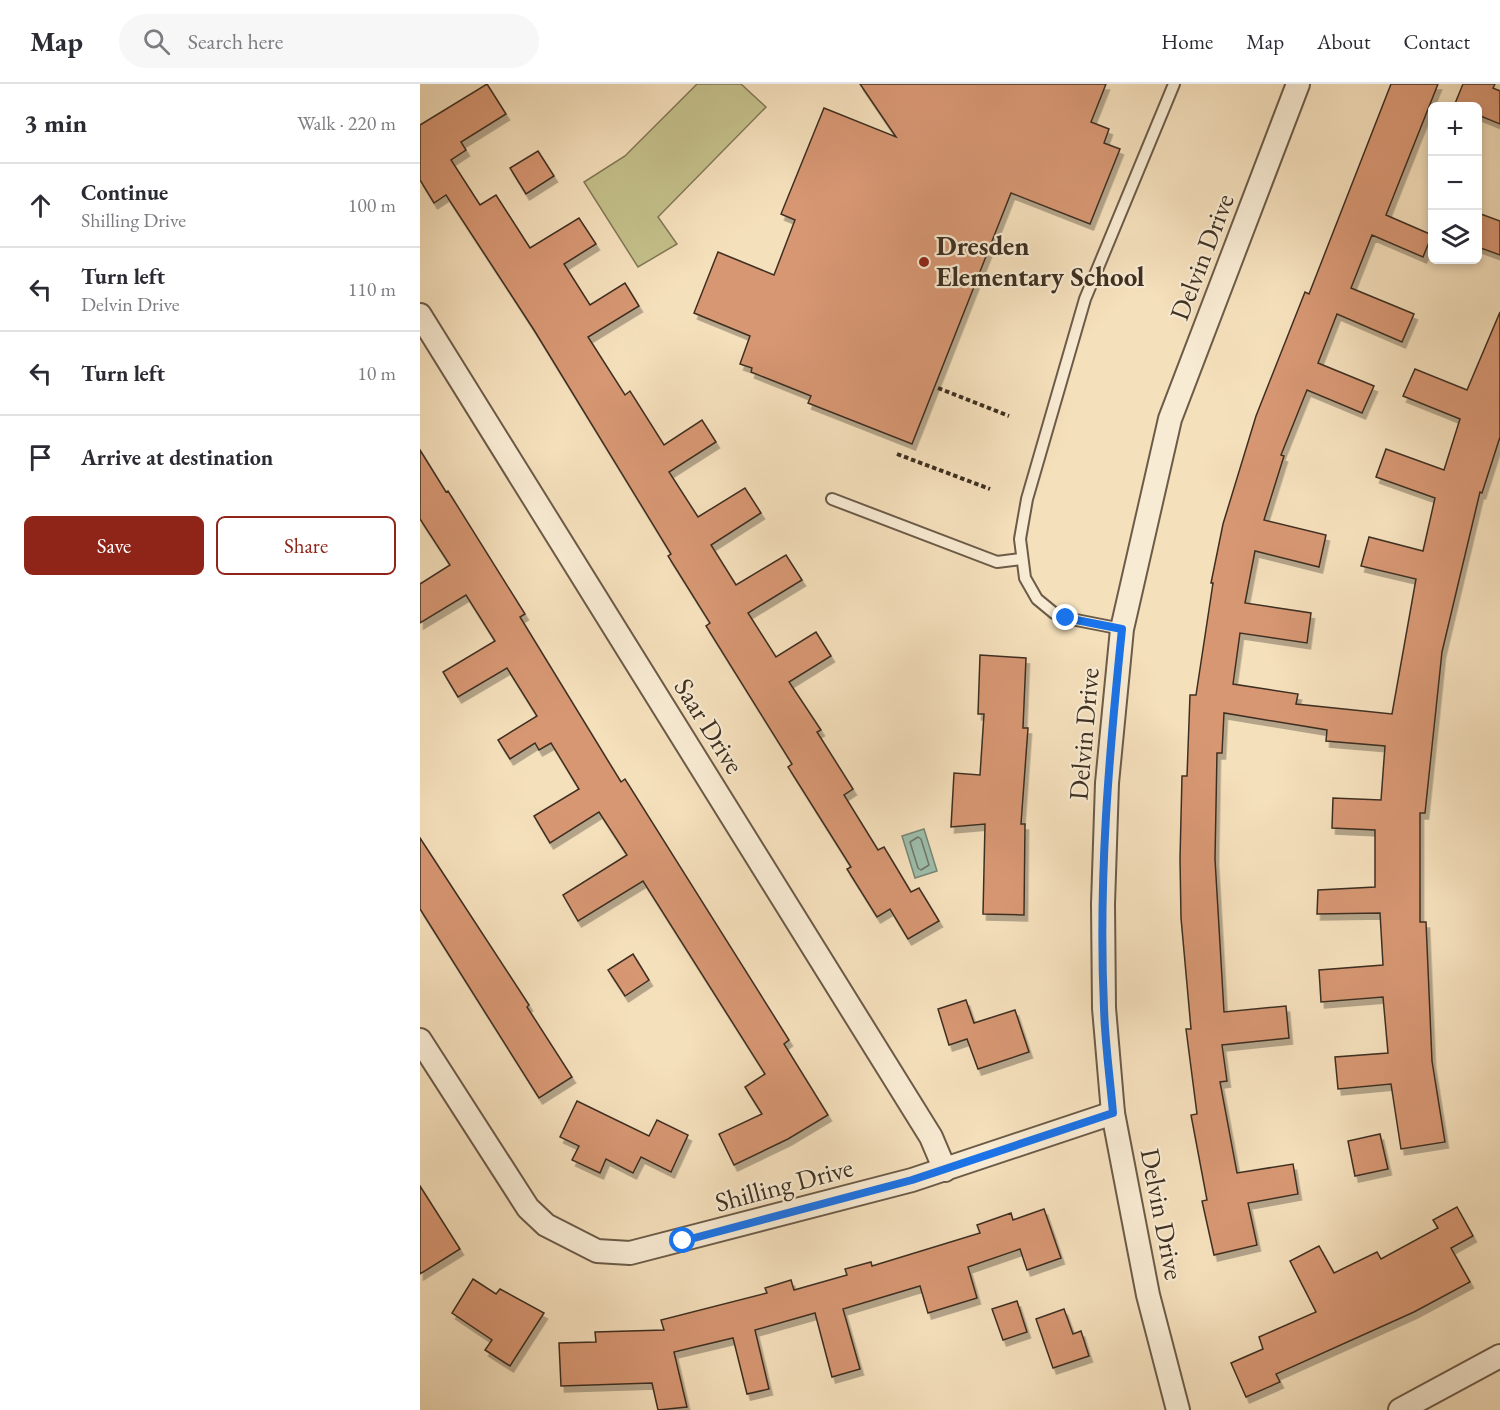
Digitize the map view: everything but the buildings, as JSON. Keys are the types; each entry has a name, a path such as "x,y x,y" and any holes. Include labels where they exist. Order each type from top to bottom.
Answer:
{"street":[{"name":"Delvin Drive","path":"1178,1410 1148,1295 1113,1113 1104,1008 1102,904 1107,783 1122,629 1170,419 1298,84"},
{"name":"Saar Drive","path":"420,315 931,1137 945,1170"},
{"name":"Shilling Drive","path":"420,1040 528,1208 546,1225 597,1251 630,1253 683,1241 945,1170 1113,1113"},
{"path":"1400,1410 1500,1356"}],"lane":[{"path":"1122,629 1081,622 1054,613 1037,599 1025,578 1020,539 1027,500 1084,299 1118,224 1173,84"},
{"path":"832,499 997,562 1021,559"}],"path":[{"path":"938,388 1009,416"},
{"path":"897,454 990,489"}],"shaded area":[{"path":"697,84 741,84 766,107 658,217 677,244 638,267 584,182 625,156"}],"water":[{"path":"924,829 937,871 915,878 902,836"}],"place":[{"name":"Dresden Elementary School","path":"924,262"}],"route":[{"path":"683,1241 912,1180 1095,1117 1113,1113 1104,1008 1102,904 1107,783 1122,629 1066,618"}]}
